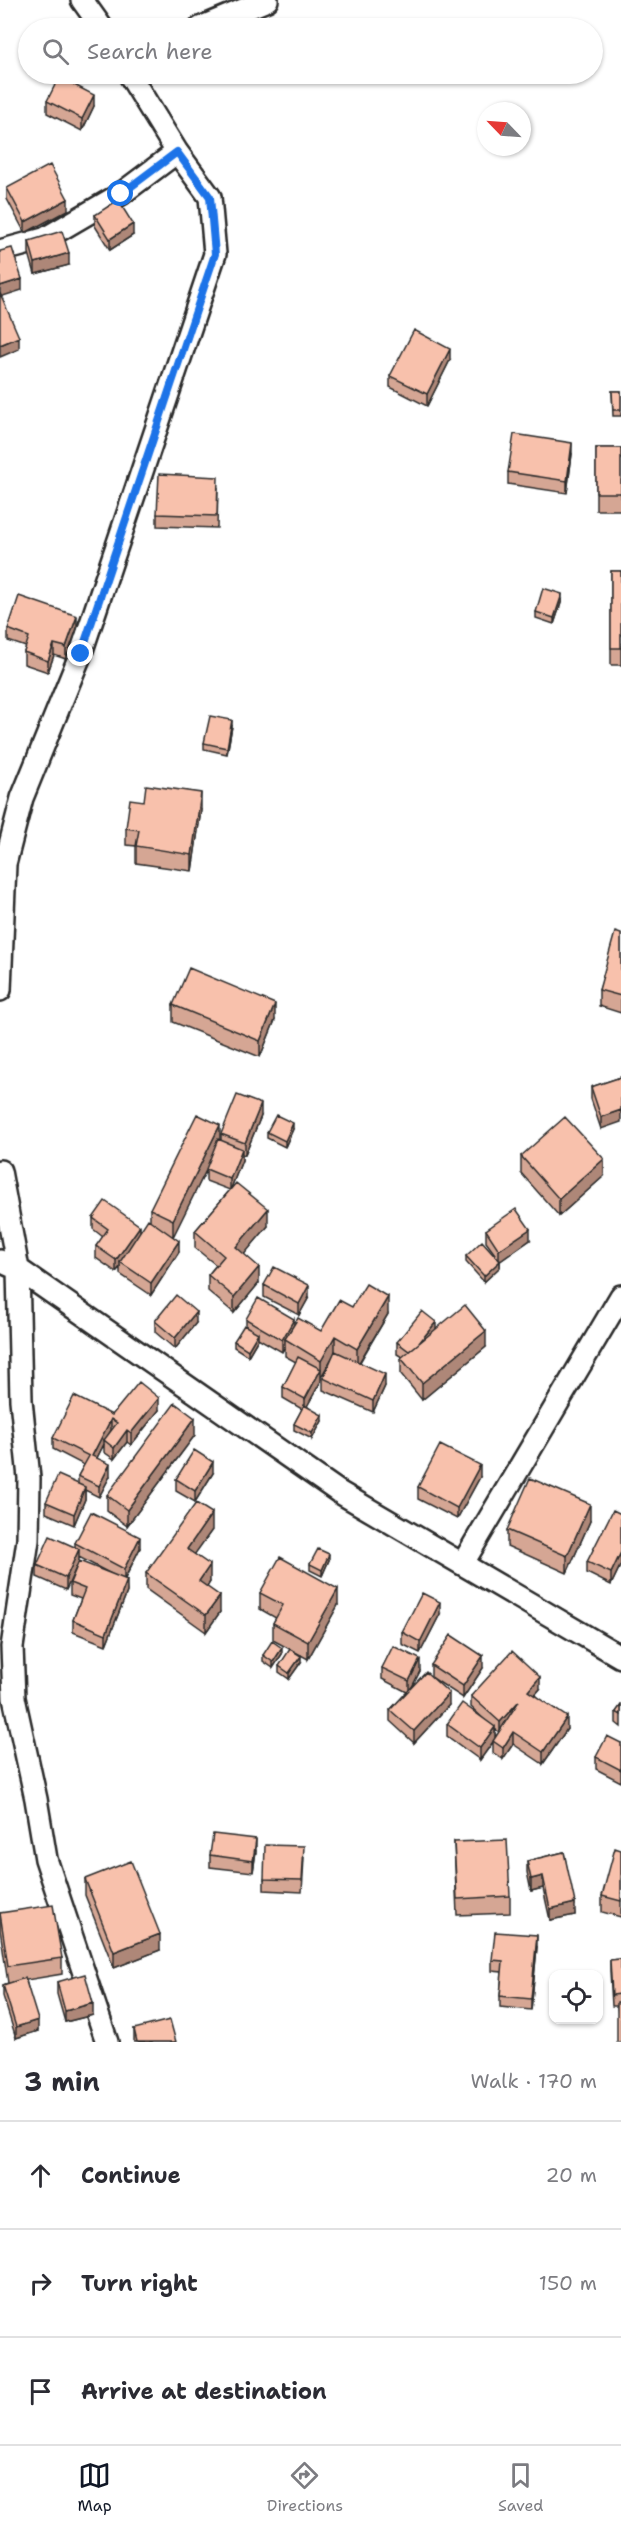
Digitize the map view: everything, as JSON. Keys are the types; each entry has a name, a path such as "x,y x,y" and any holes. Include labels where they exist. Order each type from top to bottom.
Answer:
{"street":[{"path":"82,0 95,18"},
{"path":"224,18 267,0"},
{"path":"0,990 5,864 22,798 81,654 215,254 210,197 177,152 135,84"},
{"path":"0,251 44,239 121,194 177,152"},
{"path":"0,1171 29,1478 28,1540 12,1647 14,1698 36,1799 46,1859 107,2042"},
{"path":"9,1265 339,1492 621,1657"},
{"path":"463,1563 621,1296"}],"building":[{"path":"56,84 73,84 94,95 82,119 47,101"},
{"path":"50,165 68,199 25,222 7,188"},
{"path":"118,200 133,224 110,239 95,215"},
{"path":"62,231 69,253 35,263 29,241"},
{"path":"12,248 22,279 0,286 0,251"},
{"path":"0,293 19,337 0,345"},
{"path":"414,330 450,349 427,394 390,376"},
{"path":"612,391 621,391 621,410 613,410"},
{"path":"514,434 572,443 567,481 508,472"},
{"path":"596,448 621,448 621,493 596,493"},
{"path":"159,474 218,477 217,516 157,514"},
{"path":"611,571 621,571 621,648 611,648"},
{"path":"543,588 562,594 554,618 536,612"},
{"path":"19,596 77,616 66,647 54,644 48,661 24,652 29,637 8,629"},
{"path":"210,716 232,720 227,748 204,743"},
{"path":"146,785 201,793 192,855 136,846 139,830 126,828 130,799 144,801"},
{"path":"615,932 621,934 621,996 599,990"},
{"path":"189,968 275,1004 260,1041 173,1005"},
{"path":"621,1077 621,1110 601,1117 591,1087"},
{"path":"237,1095 261,1104 245,1143 221,1134"},
{"path":"197,1114 220,1125 173,1220 150,1209"},
{"path":"276,1115 293,1123 285,1141 267,1132"},
{"path":"565,1117 604,1159 559,1199 521,1156"},
{"path":"218,1139 242,1149 230,1179 206,1169"},
{"path":"236,1183 268,1209 236,1247 259,1267 234,1297 208,1275 224,1256 195,1231"},
{"path":"105,1201 140,1226 116,1260 96,1246 108,1229 93,1218"},
{"path":"516,1209 530,1229 499,1250 486,1230"},
{"path":"148,1219 179,1241 151,1283 120,1262"},
{"path":"482,1241 500,1261 484,1276 466,1256"},
{"path":"274,1267 309,1285 299,1304 264,1285"},
{"path":"366,1284 388,1297 357,1349 335,1336 321,1361 285,1339 298,1318 321,1331 339,1300 352,1307"},
{"path":"176,1295 196,1312 175,1338 155,1321"},
{"path":"258,1298 294,1319 282,1340 246,1319"},
{"path":"465,1305 486,1331 422,1383 401,1358"},
{"path":"422,1311 436,1322 419,1343 409,1351 397,1342"},
{"path":"244,1325 258,1333 248,1350 234,1341"},
{"path":"335,1351 385,1374 373,1401 323,1378"},
{"path":"298,1357 321,1369 305,1399 283,1387"},
{"path":"139,1382 159,1398 131,1433 127,1430 114,1448 104,1440 117,1423 111,1419 92,1456 110,1464 99,1486 78,1476 89,1456 53,1438 74,1396 112,1415"},
{"path":"175,1403 195,1418 127,1510 107,1495"},
{"path":"304,1405 322,1415 312,1433 294,1424"},
{"path":"440,1445 480,1465 457,1508 418,1487"},
{"path":"194,1450 213,1462 195,1491 176,1479"},
{"path":"58,1475 85,1487 74,1514 46,1502"},
{"path":"530,1478 590,1504 567,1556 507,1530"},
{"path":"196,1503 212,1513 187,1549 210,1565 199,1581 220,1596 206,1615 146,1573"},
{"path":"613,1510 621,1514 621,1552 611,1573 587,1562"},
{"path":"91,1512 140,1537 124,1569 75,1543"},
{"path":"50,1536 79,1549 66,1578 37,1565"},
{"path":"318,1549 329,1554 322,1570 310,1564"},
{"path":"280,1557 338,1589 308,1642 273,1623 283,1605 260,1593"},
{"path":"79,1561 127,1580 106,1634 73,1620 85,1589 70,1583"},
{"path":"422,1593 440,1602 420,1642 402,1632"},
{"path":"451,1635 483,1656 463,1686 431,1665"},
{"path":"272,1641 282,1648 273,1662 263,1655"},
{"path":"393,1646 420,1659 409,1681 382,1668"},
{"path":"290,1649 301,1656 289,1673 279,1666"},
{"path":"512,1651 540,1677 528,1691 567,1717 543,1752 513,1732 503,1748 493,1741 519,1701 500,1722 471,1696"},
{"path":"426,1672 449,1693 414,1731 390,1710"},
{"path":"462,1703 495,1727 480,1748 447,1724"},
{"path":"621,1705 621,1715 616,1712"},
{"path":"607,1736 621,1743 621,1770 596,1757"},
{"path":"213,1834 256,1839 253,1861 210,1855"},
{"path":"507,1840 510,1896 457,1899 454,1842"},
{"path":"265,1845 304,1846 302,1880 264,1879"},
{"path":"615,1848 621,1850 621,1901 602,1896"},
{"path":"564,1852 575,1903 550,1909 543,1876 531,1879 527,1861"},
{"path":"131,1861 160,1934 114,1952 85,1879"},
{"path":"53,1905 62,1958 8,1966 0,1913"},
{"path":"495,1932 537,1935 531,1999 500,1996 503,1961 492,1960"},
{"path":"621,1959 621,1994 612,1995 610,1960"},
{"path":"85,1974 93,2003 65,2011 57,1982"},
{"path":"25,1978 38,2020 16,2027 3,1985"},
{"path":"617,2002 621,2002 621,2042 617,2042"},
{"path":"170,2020 176,2042 137,2042 134,2029"}],"route":[{"path":"81,654 215,254 210,197 177,152 121,194"}]}
